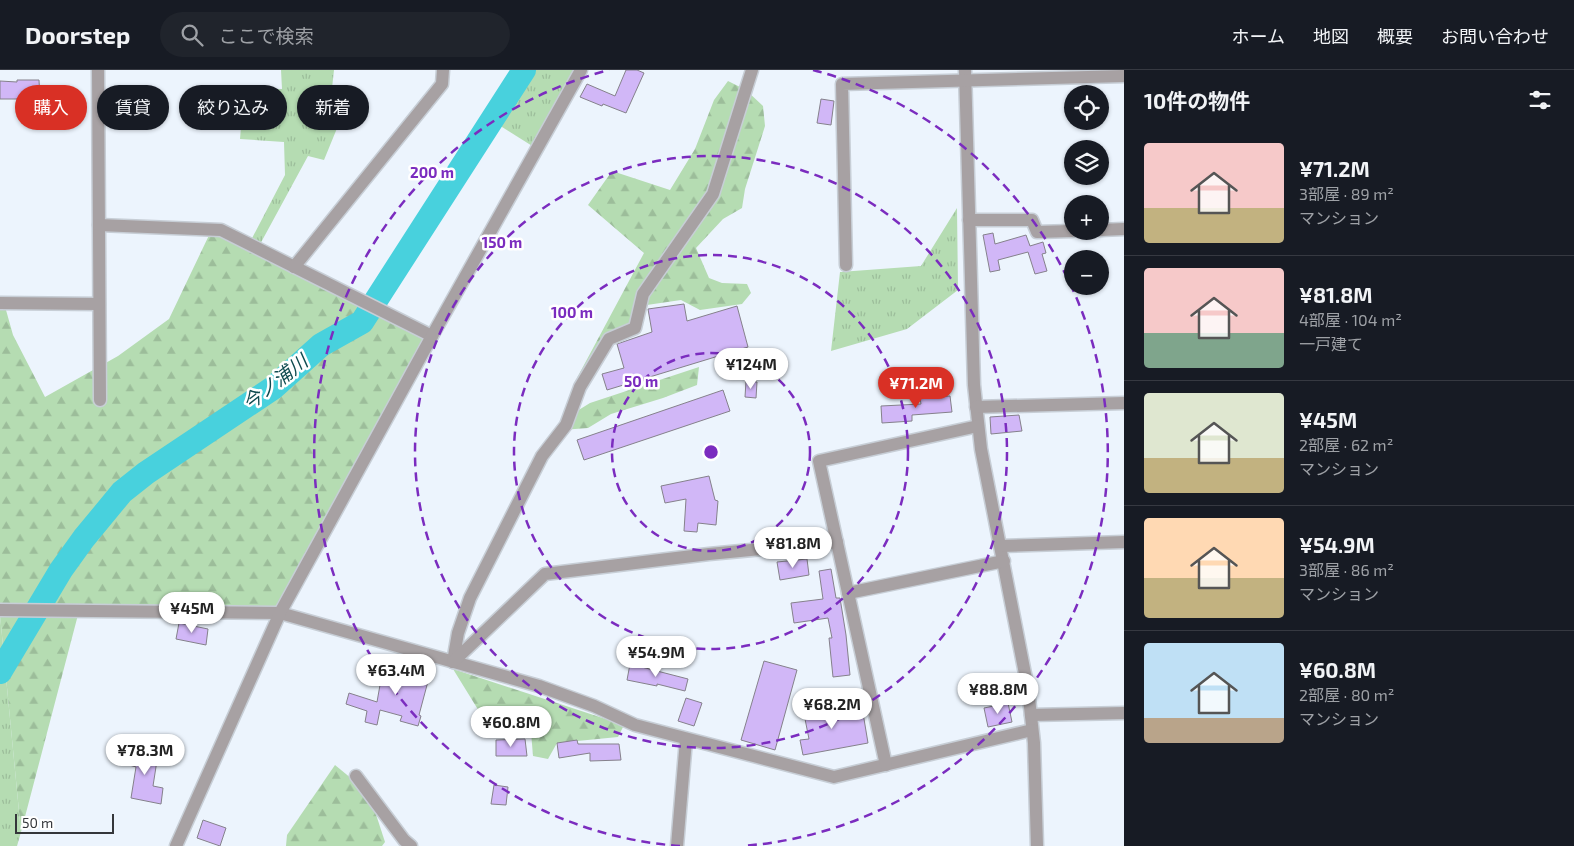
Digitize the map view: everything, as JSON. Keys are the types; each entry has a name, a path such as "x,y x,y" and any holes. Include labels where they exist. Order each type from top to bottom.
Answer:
{"street":[{"path":"98,70 100,400"},
{"path":"294,266 442,84 443,70"},
{"path":"176,846 280,613 581,70"},
{"path":"453,662 458,633 470,598 542,456 566,425 580,387 609,339 635,328 643,294 713,194 752,70"},
{"path":"965,75 976,407 981,449 1022,655 1031,715 1037,846"},
{"path":"846,264 842,84 965,75 1124,76"},
{"path":"969,220 1032,220 1037,232 1064,231"},
{"path":"99,225 221,230 432,336"},
{"path":"1109,230 1124,229"},
{"path":"0,303 99,304"},
{"path":"976,407 1124,403"},
{"path":"886,765 819,461 978,426"},
{"path":"453,662 545,574 709,554 837,542"},
{"path":"1001,546 1124,542"},
{"path":"848,593 1004,561"},
{"path":"0,610 280,613 539,686 594,706 635,726 834,777 1032,730"},
{"path":"1031,715 1124,713"},
{"path":"677,846 686,740"},
{"path":"356,776 404,840 411,846"}],"green space":[{"path":"281,70 334,70 332,85 297,85 297,130 336,130 324,160 308,156 258,248 249,244 285,175 284,142 240,139 241,130 287,130 287,85 282,85"},
{"path":"516,70 580,70 537,149 486,117"},
{"path":"728,81 746,90 763,106 765,126 745,189 742,208 723,219 696,248 709,278 722,283 747,284 751,293 742,304 700,310 681,300 640,306 628,326 577,378 644,253 588,205 612,171 670,190 695,149 714,100"},
{"path":"957,208 958,290 907,329 831,351 840,272 921,266"},
{"path":"212,229 432,336 280,613 79,611 21,832 0,615 0,309 6,310 13,335 45,397 118,356 169,319"},
{"path":"699,367 697,385 611,414 588,428 562,430 569,416 590,403"},
{"path":"0,615 21,832 17,846 0,846"},
{"path":"453,669 624,725 618,737 557,743 548,759 533,756 531,732 490,729"},
{"path":"335,765 369,793 385,842 382,846 286,846 287,835"}],"building":[{"path":"626,70 637,70 644,73 626,113 580,97 587,84 615,96"},
{"path":"17,80 39,80 39,85 15,85 15,99 0,99 0,81 17,82"},
{"path":"821,99 834,101 831,125 817,123"},
{"path":"993,233 995,244 1026,235 1030,246 1043,242 1046,253 1042,254 1047,271 1035,274 1028,252 998,260 1000,270 990,272 983,235"},
{"path":"684,304 687,321 737,306 748,347 607,390 602,374 624,368 617,344 652,332 648,309"},
{"path":"746,381 757,382 756,398 745,397"},
{"path":"723,390 730,411 584,460 577,440"},
{"path":"950,396 952,412 912,415 912,421 882,423 881,406 921,404 920,398"},
{"path":"1019,415 1022,431 991,434 990,417"},
{"path":"709,476 715,500 718,501 716,525 698,523 697,532 684,531 686,499 665,503 661,486"},
{"path":"807,559 809,575 780,580 777,562"},
{"path":"831,569 836,598 840,598 850,675 833,677 829,638 832,638 828,618 794,623 791,603 823,599 819,571"},
{"path":"179,623 208,629 206,645 176,639"},
{"path":"764,661 797,670 775,750 741,740"},
{"path":"630,664 688,679 685,691 657,684 657,686 627,680"},
{"path":"420,667 431,670 419,715 421,716 418,726 400,721 402,716 380,710 377,725 365,722 367,711 346,704 349,693 377,702 383,668 418,675"},
{"path":"686,698 702,703 694,726 678,721"},
{"path":"839,703 842,717 863,713 868,743 803,755 800,740 809,739 803,709"},
{"path":"1008,703 1012,722 988,727 984,708"},
{"path":"525,739 527,756 496,756 496,740"},
{"path":"577,740 578,744 619,744 621,760 590,761 590,753 559,758 557,743"},
{"path":"129,748 158,754 153,786 163,788 161,804 131,798 136,767 126,764"},
{"path":"494,785 508,787 506,805 491,804"},
{"path":"203,820 226,828 220,846 197,838"}],"waterway":[{"name":"今ノ浦川","path":"0,672 61,570 84,538 122,492 146,473 273,388 321,345 362,322 524,70"}]}
